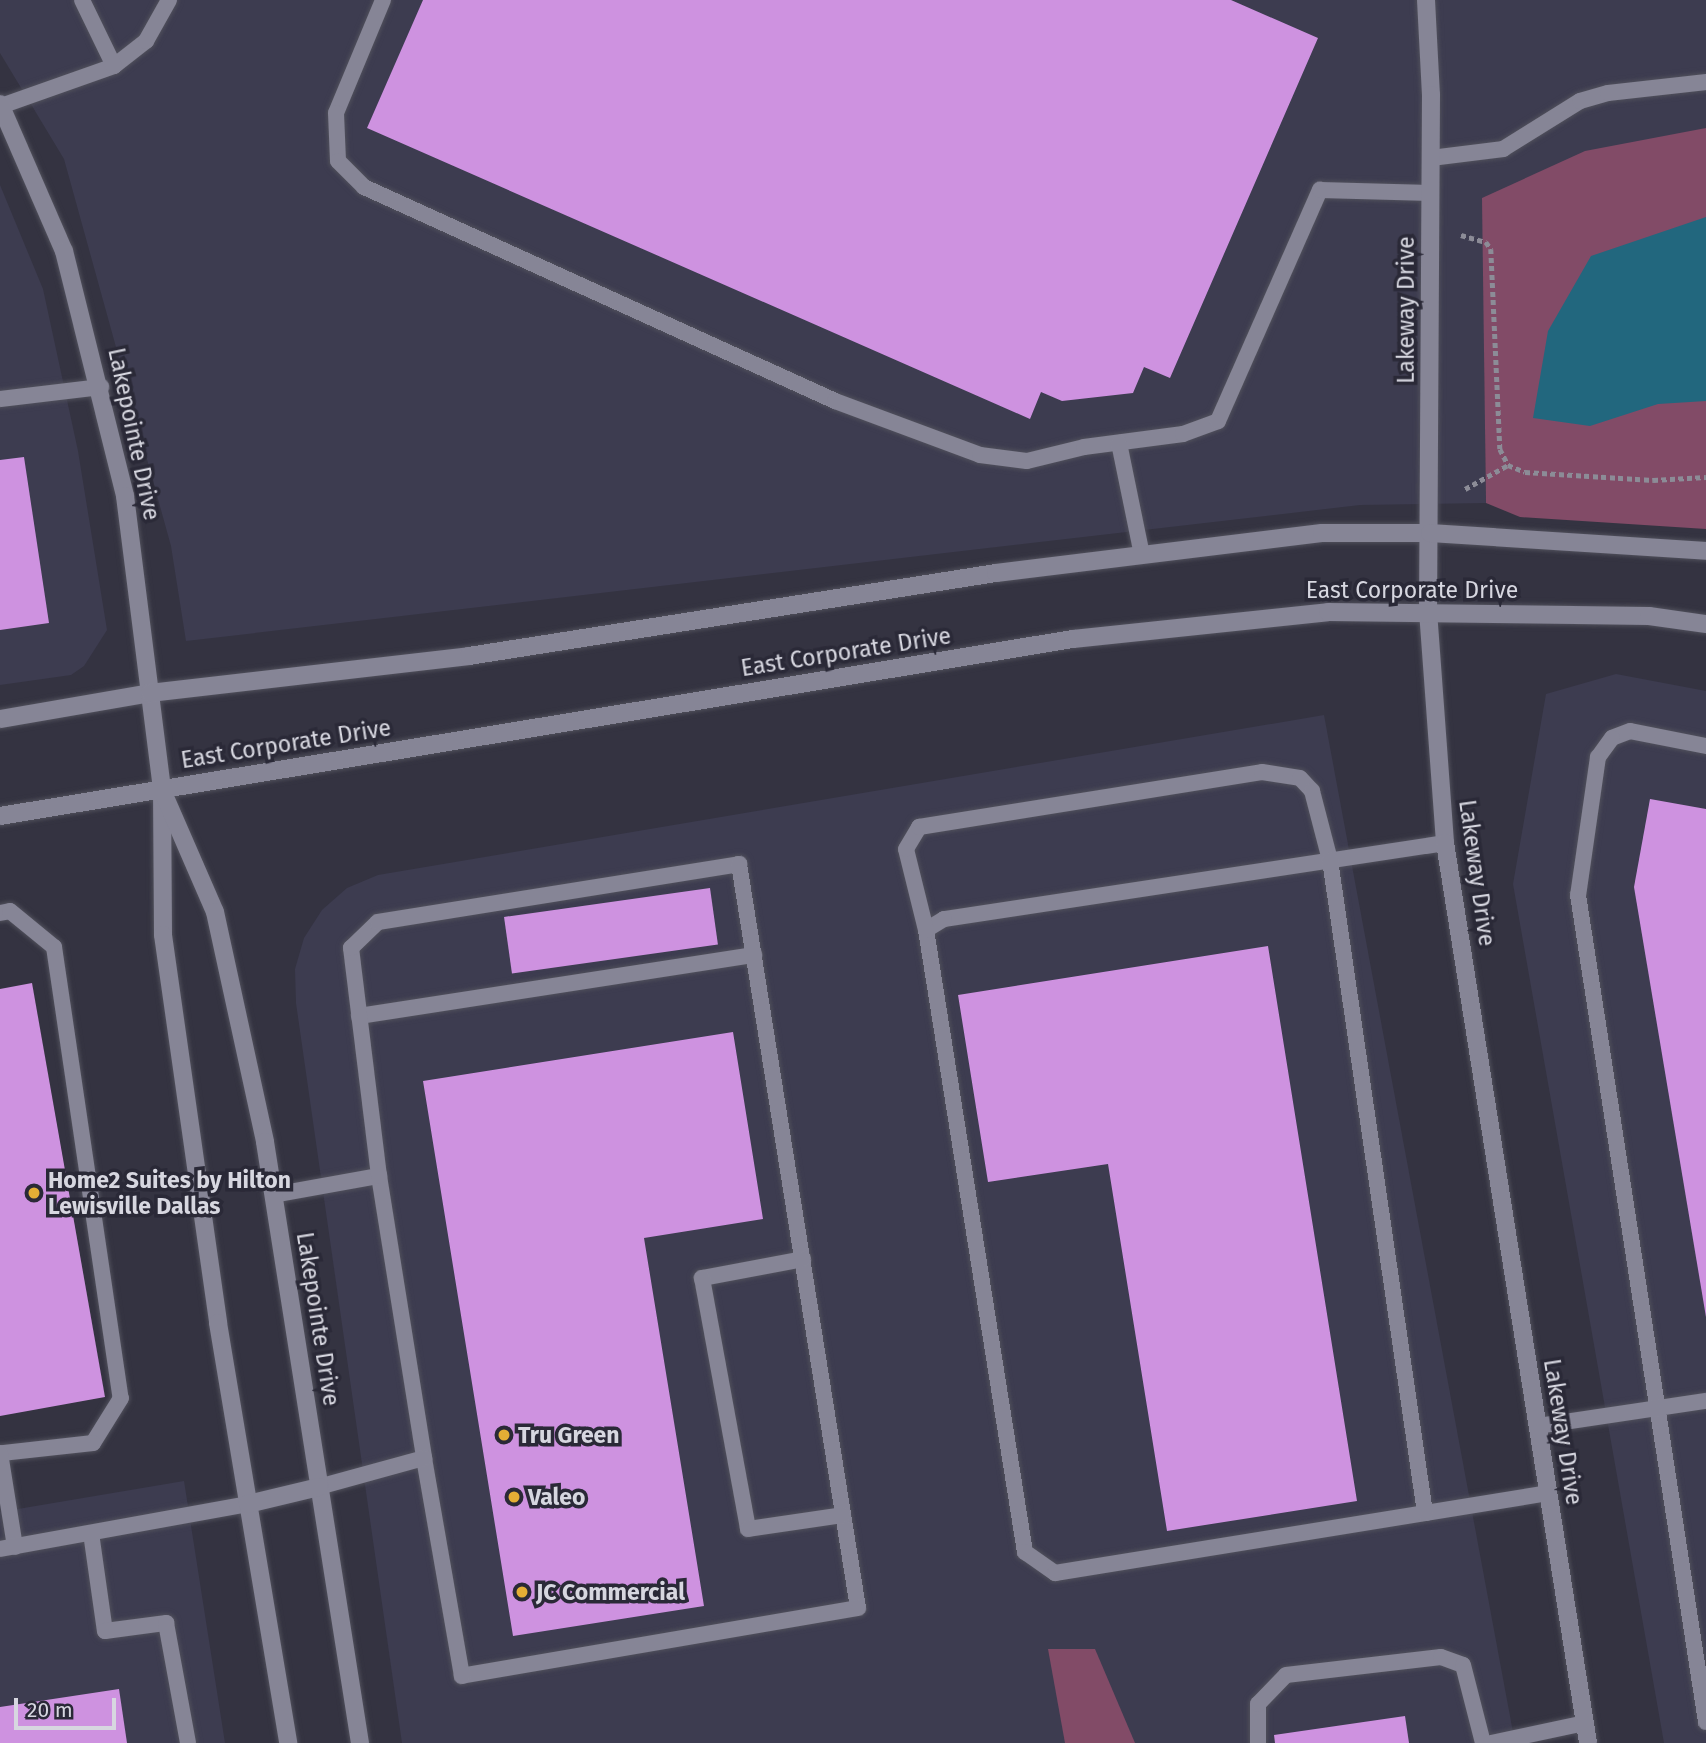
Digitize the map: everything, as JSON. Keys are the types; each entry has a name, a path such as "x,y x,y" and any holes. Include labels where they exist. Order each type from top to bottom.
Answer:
{"street":[{"name":"Lakeway Drive","path":"1426,0 1431,158 1428,611 1445,843 1588,1743"},
{"name":"Lakepointe Drive","path":"1,105 64,251 101,387 125,496 162,790 163,935 248,1504 288,1743"},
{"path":"0,719 150,693 469,656 996,573 1322,533 1430,533 1706,551"},
{"name":"East Corporate Drive","path":"0,817 1073,639 1328,612 1428,611 1649,616 1706,624"},
{"name":"Lakepointe Drive","path":"162,790 215,912 273,1195 360,1743"},
{"path":"248,1504 319,1487"}],"lane":[{"path":"82,0 114,66"},
{"path":"1,105 114,66 146,41 169,0"},
{"path":"383,0 336,113 338,161 364,187 835,401 980,455 1027,461 1183,434 1218,421 1320,190 1431,193"},
{"path":"1431,158 1503,149 1580,101 1608,93 1706,82"},
{"path":"0,399 101,387"},
{"path":"1119,443 1142,555"},
{"path":"1706,746 1630,731 1612,738 1598,757 1578,895 1706,1723"},
{"path":"1425,1513 1330,860 1312,791 1300,778 1262,772 919,827 906,849 926,930 1025,1552 1055,1573 1425,1513 1548,1493"},
{"path":"926,930 944,919 1445,843"},
{"path":"738,864 858,1608 462,1676 379,1176 359,1016 351,948 378,922 738,864"},
{"path":"0,912 10,911 54,947 121,1398 93,1443 1,1453 8,1548 248,1504"},
{"path":"359,1016 754,955"},
{"path":"273,1195 379,1176"},
{"path":"803,1259 702,1278 748,1529 844,1515"},
{"path":"1538,1426 1706,1401"},
{"path":"319,1487 424,1458"},
{"path":"91,1533 105,1631 166,1623 188,1743"},
{"path":"1258,1743 1258,1704 1286,1675 1440,1657 1463,1665 1483,1743"},
{"path":"1491,1743 1585,1723"}],"path":[{"path":"1461,235 1486,242 1491,249 1500,449 1508,465 1525,472 1653,480 1706,477"},
{"path":"1465,489 1508,465"}],"shaded area":[{"path":"0,0 1706,0 1706,128 1483,198 1486,503 1360,505 186,641 171,546 64,159 0,53"},
{"path":"1706,128 1706,529 1520,517 1486,503 1482,198 1585,151"},
{"path":"0,185 43,289 78,451 107,630 84,666 71,675 0,685"},
{"path":"1616,674 1706,691 1706,1743 1664,1743 1513,884 1546,694"},
{"path":"1324,715 1515,1743 402,1743 296,1003 295,969 304,938 322,910 347,888 378,875"},
{"path":"184,1481 225,1743 0,1743 0,1512"},
{"path":"1048,1649 1095,1649 1135,1743 1065,1743"}],"water":[{"path":"1706,217 1706,401 1658,404 1590,426 1533,418 1548,331 1591,256"}],"building":[{"path":"423,0 1231,0 1318,38 1170,378 1144,367 1133,393 1062,401 1041,392 1030,419 367,128"},
{"path":"24,457 49,623 0,630 0,460"},
{"path":"1650,799 1706,809 1706,1317 1634,887"},
{"path":"710,888 718,944 512,973 504,917"},
{"path":"1268,946 1357,1501 1167,1531 1108,1164 988,1182 958,995"},
{"name":"Home2 Suites by Hilton Lewisville Dallas","path":"32,983 105,1397 0,1416 0,989"},
{"path":"733,1032 763,1219 644,1238 704,1606 513,1636 423,1081"},
{"path":"119,1689 127,1743 0,1743 0,1707"},
{"path":"1405,1716 1409,1743 1275,1743 1274,1735"}],"place":[{"name":"Home2 Suites by Hilton Lewisville Dallas","path":"34,1193"},
{"name":"Tru Green","path":"504,1435"},
{"name":"Valeo","path":"514,1497"},
{"name":"JC Commercial","path":"522,1592"}]}
